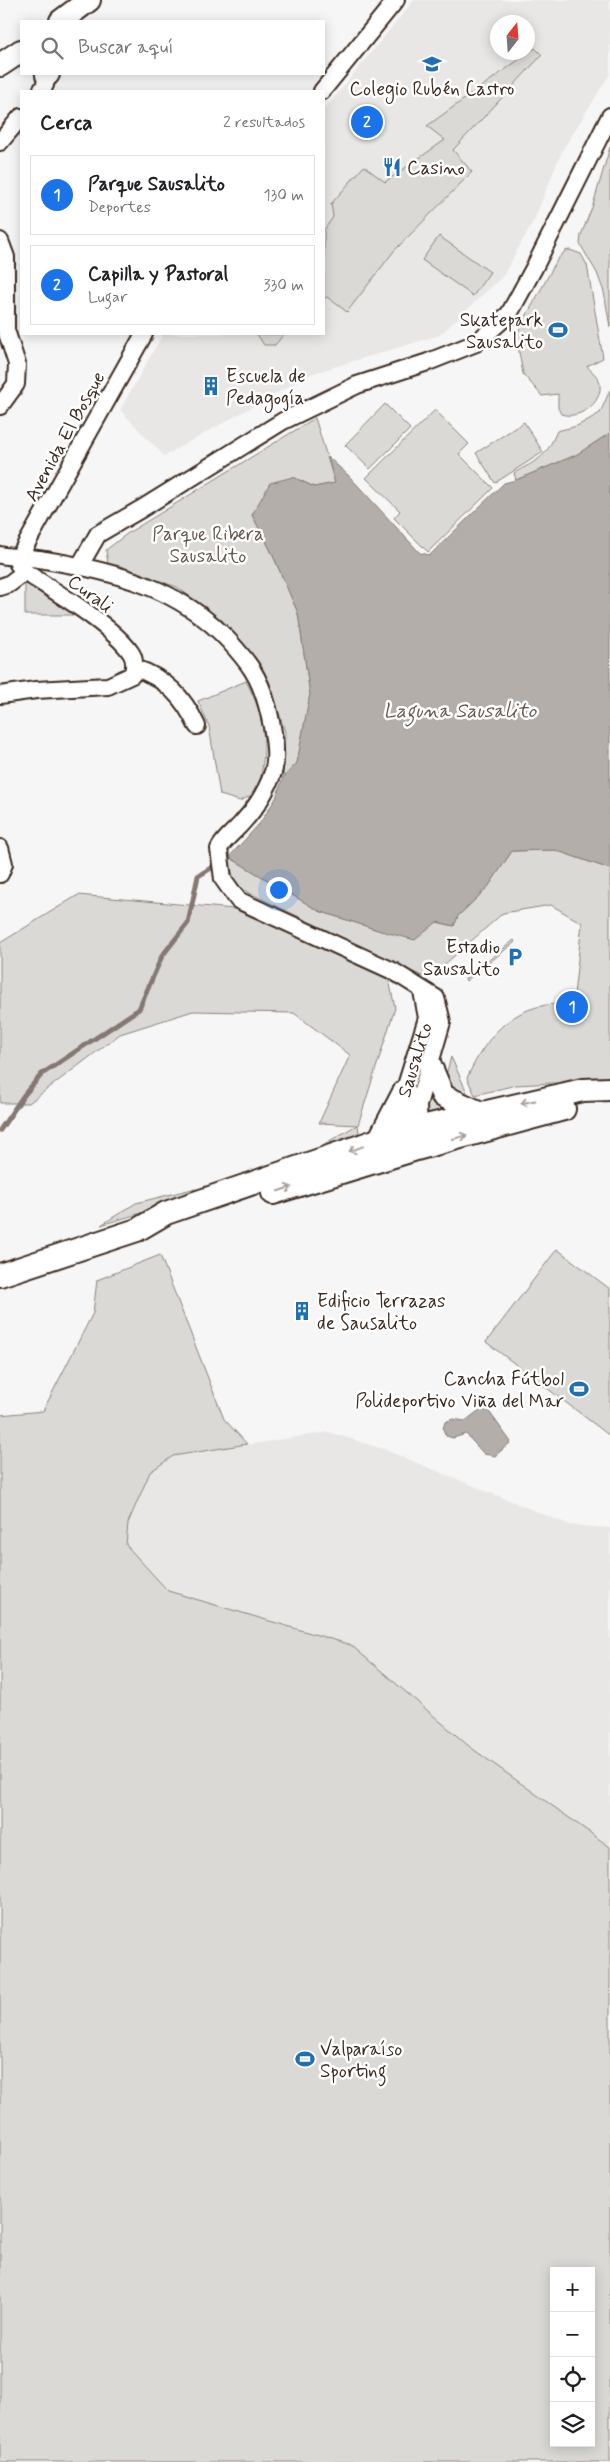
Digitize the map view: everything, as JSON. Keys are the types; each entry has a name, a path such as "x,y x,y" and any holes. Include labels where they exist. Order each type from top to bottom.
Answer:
{"main road":[{"path":"67,19 89,0"},
{"path":"0,65 20,52"},
{"path":"430,1065 443,1096 481,1113"},
{"path":"0,1275 137,1230 170,1226 481,1113 583,1090 610,1091"},
{"path":"137,1230 166,1213 379,1140 412,1137 585,1103 610,1091"},
{"path":"379,1140 404,1092"}],"street":[{"path":"323,90 396,0"},
{"path":"79,567 98,534 283,421 357,385 428,362 476,343 509,314 610,116"},
{"path":"0,142 20,118"},
{"path":"0,242 6,257 6,330 17,364 16,384 0,406"},
{"name":"Avenida El Bosque","path":"22,564 143,335"},
{"path":"0,555 22,564 46,560 106,572 150,586 181,600 208,621 252,666 266,699 274,732 274,771 262,796 243,822 220,846 218,853 223,879 238,900 393,971 422,991"},
{"path":"0,588 9,584 22,564"},
{"name":"Curali","path":"22,564 110,632 131,654 135,668"},
{"path":"0,695 36,690 108,686 132,675 135,668 148,672 173,688 190,710 197,726"},
{"path":"0,848 4,864 0,874"},
{"name":"Sausalito","path":"412,1137 418,1105 439,1038 441,1011 436,998 422,991"},
{"name":"Sausalito","path":"412,1137 404,1092 427,1018 422,991"}],"shaded area":[{"path":"414,0 610,0 610,74 562,151 534,220 503,276 440,335 311,374 164,456 120,410 162,335 325,335 325,109"},
{"path":"329,1432 383,1449 570,1525 610,1528 610,1847 470,1747 351,1645 168,1591 126,1545 128,1523 150,1472 173,1456"}],"green space":[{"path":"535,48 542,55 453,150 472,172 394,251 347,312 327,297 325,298 325,229 333,217 331,204 364,166 385,182 445,140 427,126 518,60 535,60"},
{"path":"610,147 610,327 604,292 597,273 580,244 581,235 593,205"},
{"path":"439,236 490,272 473,296 422,260"},
{"name":"Skatepark Sausalito","path":"570,250 581,254 587,265 603,358 587,366 598,378 600,386 596,400 584,411 569,415 561,414 558,408 558,394 542,396 523,374 516,335 557,260 565,251"},
{"path":"258,335 283,335 275,345 264,345"},
{"path":"610,390 610,433 576,455 516,480 514,473 545,453 557,431 577,426 600,413"},
{"path":"385,404 410,429 370,469 345,445"},
{"path":"435,410 469,444 459,454 493,488 428,552 394,518 400,511 366,478"},
{"name":"Parque Ribera Sausalito","path":"315,418 335,483 314,487 293,477 252,515 271,551 298,613 310,694 297,763 283,778 285,732 269,681 223,621 177,587 108,564 106,550 128,533"},
{"path":"524,422 543,452 495,483 476,453"},
{"path":"25,580 75,615 25,615"},
{"path":"246,681 253,695 262,723 264,749 261,778 257,793 240,801 220,795 209,726 198,701"},
{"path":"555,850 610,869 610,1080 516,1085 475,1095 467,1078 485,1046 496,1032 508,1021 536,1007 554,1004 573,1004 582,923 551,905 503,913 428,979 235,886 229,857 319,911 381,931 437,922 454,926 458,916 488,887 512,851"},
{"path":"78,895 234,909 389,980 395,1008 358,1125 359,1132 338,1144 314,1150 357,1125 319,1123 350,1055 294,1013 193,1011 120,1034 29,1103 0,1103 0,943"},
{"path":"514,940 515,942 466,981 465,979"},
{"path":"451,1057 470,1099 453,1093 444,1082"},
{"path":"428,1095 432,1095 448,1108 449,1114 426,1116"},
{"path":"192,1189 207,1190 208,1193 101,1225 136,1203"},
{"name":"Cancha Fútbol Polideportivo Viña del Mar","path":"557,1249 610,1289 610,1436 486,1342"},
{"name":"Valparaíso Sporting","path":"160,1255 224,1419 247,1444 173,1456 150,1472 128,1523 126,1545 168,1591 351,1645 470,1747 610,1847 610,2462 0,2462 0,1415 43,1411 93,1313 97,1280"}],"water":[{"name":"Laguna Sausalito","path":"610,433 610,869 555,850 512,851 488,887 458,916 454,926 437,922 415,940 319,911 229,857 260,823 276,798 283,778 297,763 310,694 298,613 271,551 252,515 270,483 293,477 314,487 335,483 328,457 349,476 420,553 430,555 504,483 516,480 576,455"},
{"path":"485,1406 511,1442 495,1456 484,1454 466,1434 453,1438 446,1436 443,1429 445,1422 453,1419 465,1421"}],"waterway":[{"path":"0,1130 24,1095 42,1074 139,1009 162,956 188,923 198,876 229,857"}],"place":[{"name":"Colegio Rubén Castro","path":"432,64"},
{"name":"Capilla y Pastoral","path":"367,122"},
{"name":"Casino","path":"392,167"},
{"name":"Skatepark Sausalito","path":"558,330"},
{"name":"Escuela de Pedagogía","path":"211,386"},
{"name":"Estadio Sausalito","path":"515,957"},
{"name":"Parque Sausalito","path":"572,1007"},
{"name":"Edificio Terrazas de Sausalito","path":"302,1311"},
{"name":"Cancha Fútbol Polideportivo Viña del Mar","path":"579,1389"},
{"name":"Valparaíso Sporting","path":"305,2059"}]}
